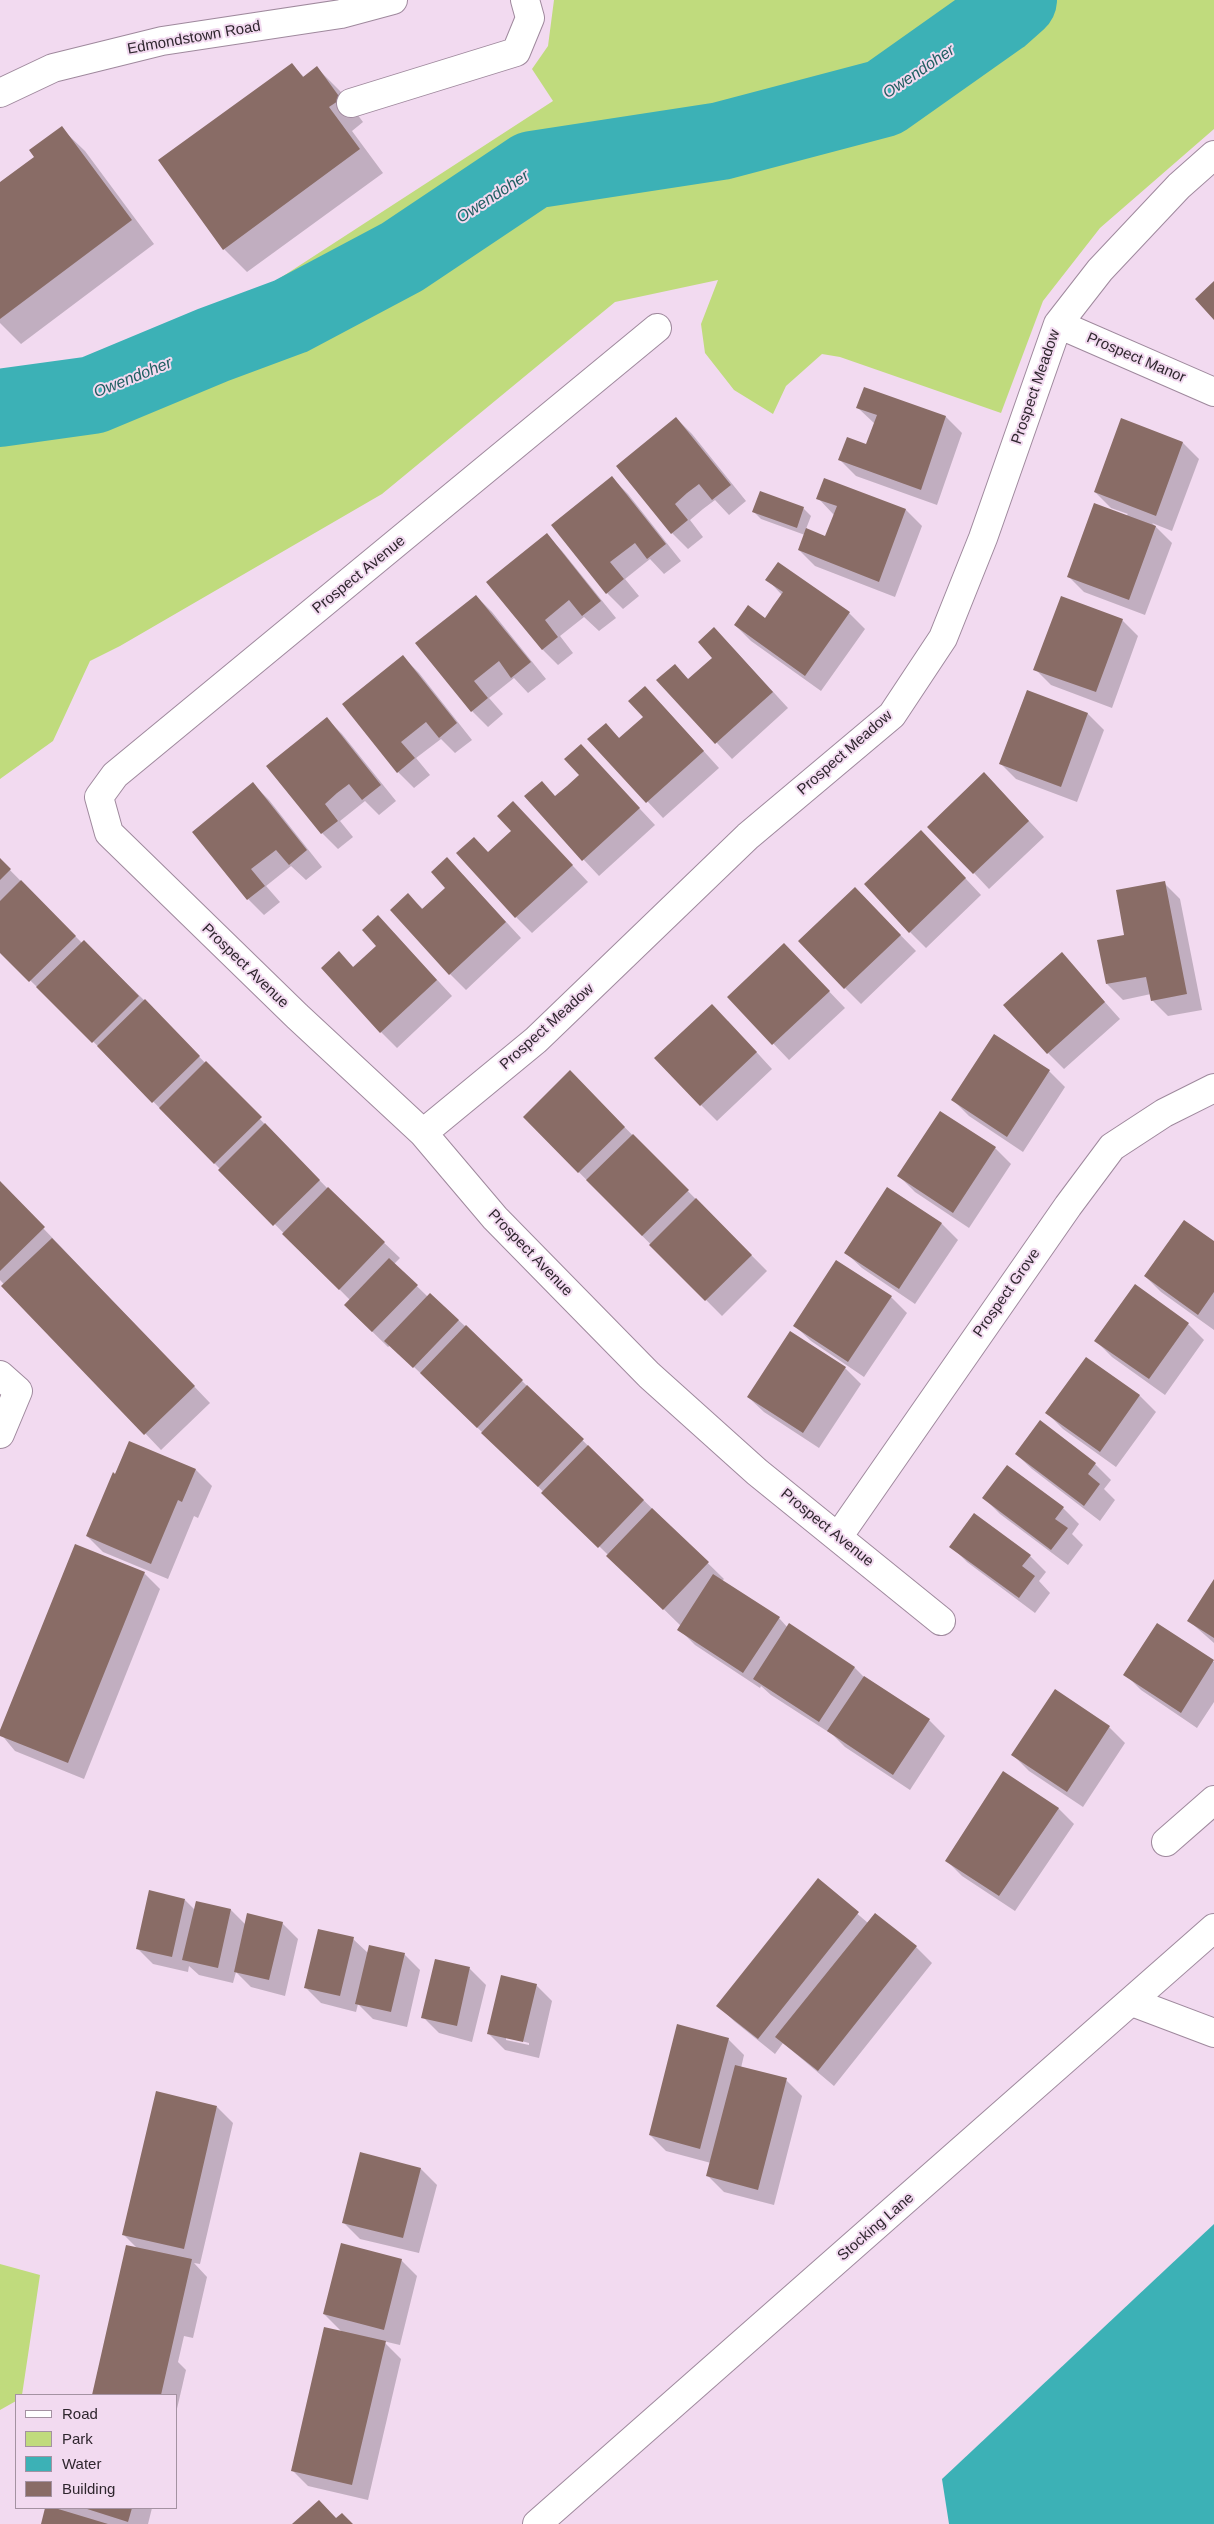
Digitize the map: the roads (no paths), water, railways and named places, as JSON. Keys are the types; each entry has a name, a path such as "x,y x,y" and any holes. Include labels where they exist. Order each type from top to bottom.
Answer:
{"street":[{"name":"Edmondstown Road","path":"0,93 53,68 162,41 341,14 393,0"},
{"path":"351,103 516,52 530,18 525,0"},
{"name":"Prospect Meadow","path":"423,1133 536,1040 748,836 892,715 943,638 983,538 1058,324 1100,270 1179,186 1214,154"},
{"name":"Prospect Manor","path":"1058,324 1214,392"},
{"name":"Prospect Avenue","path":"658,328 115,775 99,797 110,833 297,1016 423,1133 495,1218 649,1375 757,1472 941,1621"},
{"name":"Prospect Grove","path":"838,1537 1062,1214 1112,1147 1164,1113 1214,1088"},
{"path":"0,1374 18,1391 0,1434"},
{"path":"1166,1842 1214,1800"},
{"name":"Stocking Lane","path":"537,2524 1214,1928"},
{"path":"1132,2002 1214,2033"}],"water":[{"path":"1214,2224 1214,2524 949,2524 942,2479"}],"waterway":[{"name":"Owendoher","path":"0,408 93,395 213,345 291,316 402,257 532,170 721,141 884,98 1000,16 1018,0"}]}
